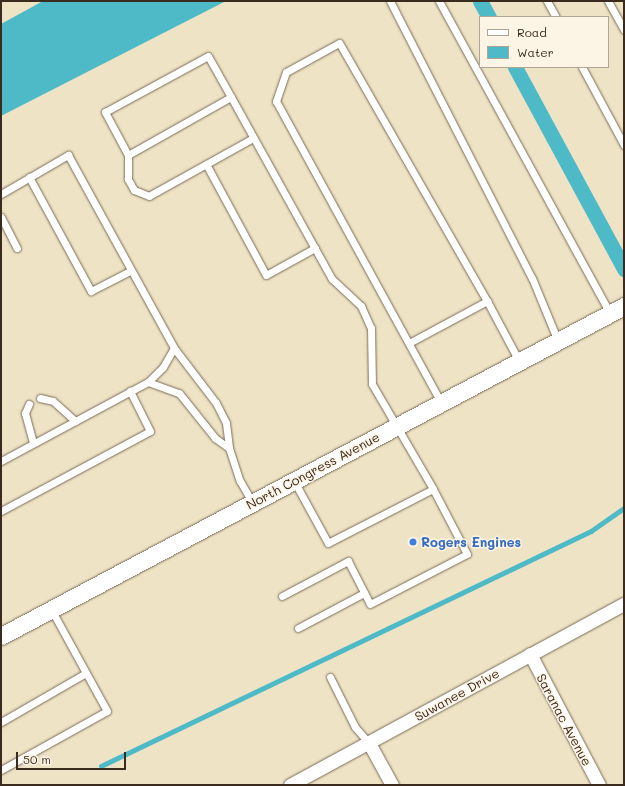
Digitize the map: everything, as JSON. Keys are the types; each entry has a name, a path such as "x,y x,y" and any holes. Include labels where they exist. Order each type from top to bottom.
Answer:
{"street":[{"name":"North Congress Avenue","path":"1,636 615,310"},
{"name":"Suwanee Drive","path":"290,785 624,604"},
{"name":"Saranac Avenue","path":"530,654 599,785"},
{"path":"369,743 392,785"}],"lane":[{"path":"390,1 532,278 558,341"},
{"path":"439,1 615,310"},
{"path":"547,1 555,16"},
{"path":"608,1 624,30"},
{"path":"442,402 276,101 286,72 339,43 487,301 519,361"},
{"path":"253,138 149,196 134,190 128,179 128,155 105,112 208,56 332,279 361,306 371,328 372,384 433,489 467,554 370,604 348,561 282,596"},
{"path":"583,68 624,145"},
{"path":"128,155 231,97"},
{"path":"1,194 68,155 130,271 174,348 216,403 226,423 228,448 240,481 252,503"},
{"path":"206,164 266,275 315,248"},
{"path":"29,178 91,291 130,271"},
{"path":"1,217 17,248"},
{"path":"409,344 487,301"},
{"path":"1,461 148,382 163,367 174,348"},
{"path":"148,382 179,393 215,438 228,448"},
{"path":"1,511 150,431 130,391"},
{"path":"40,398 53,401 76,421"},
{"path":"29,404 25,413 34,443"},
{"path":"294,481 328,543 433,489"},
{"path":"298,628 364,593"},
{"path":"1,770 107,711 51,609"},
{"path":"1,722 86,673"},
{"path":"330,677 355,726 369,743"}],"water":[{"path":"43,1 226,1 1,116 1,24"}],"waterway":[{"path":"480,1 488,16"},
{"path":"516,68 624,269"},
{"path":"101,766 591,531 624,508"}],"place":[{"name":"Rogers Engines","path":"413,542"}]}
